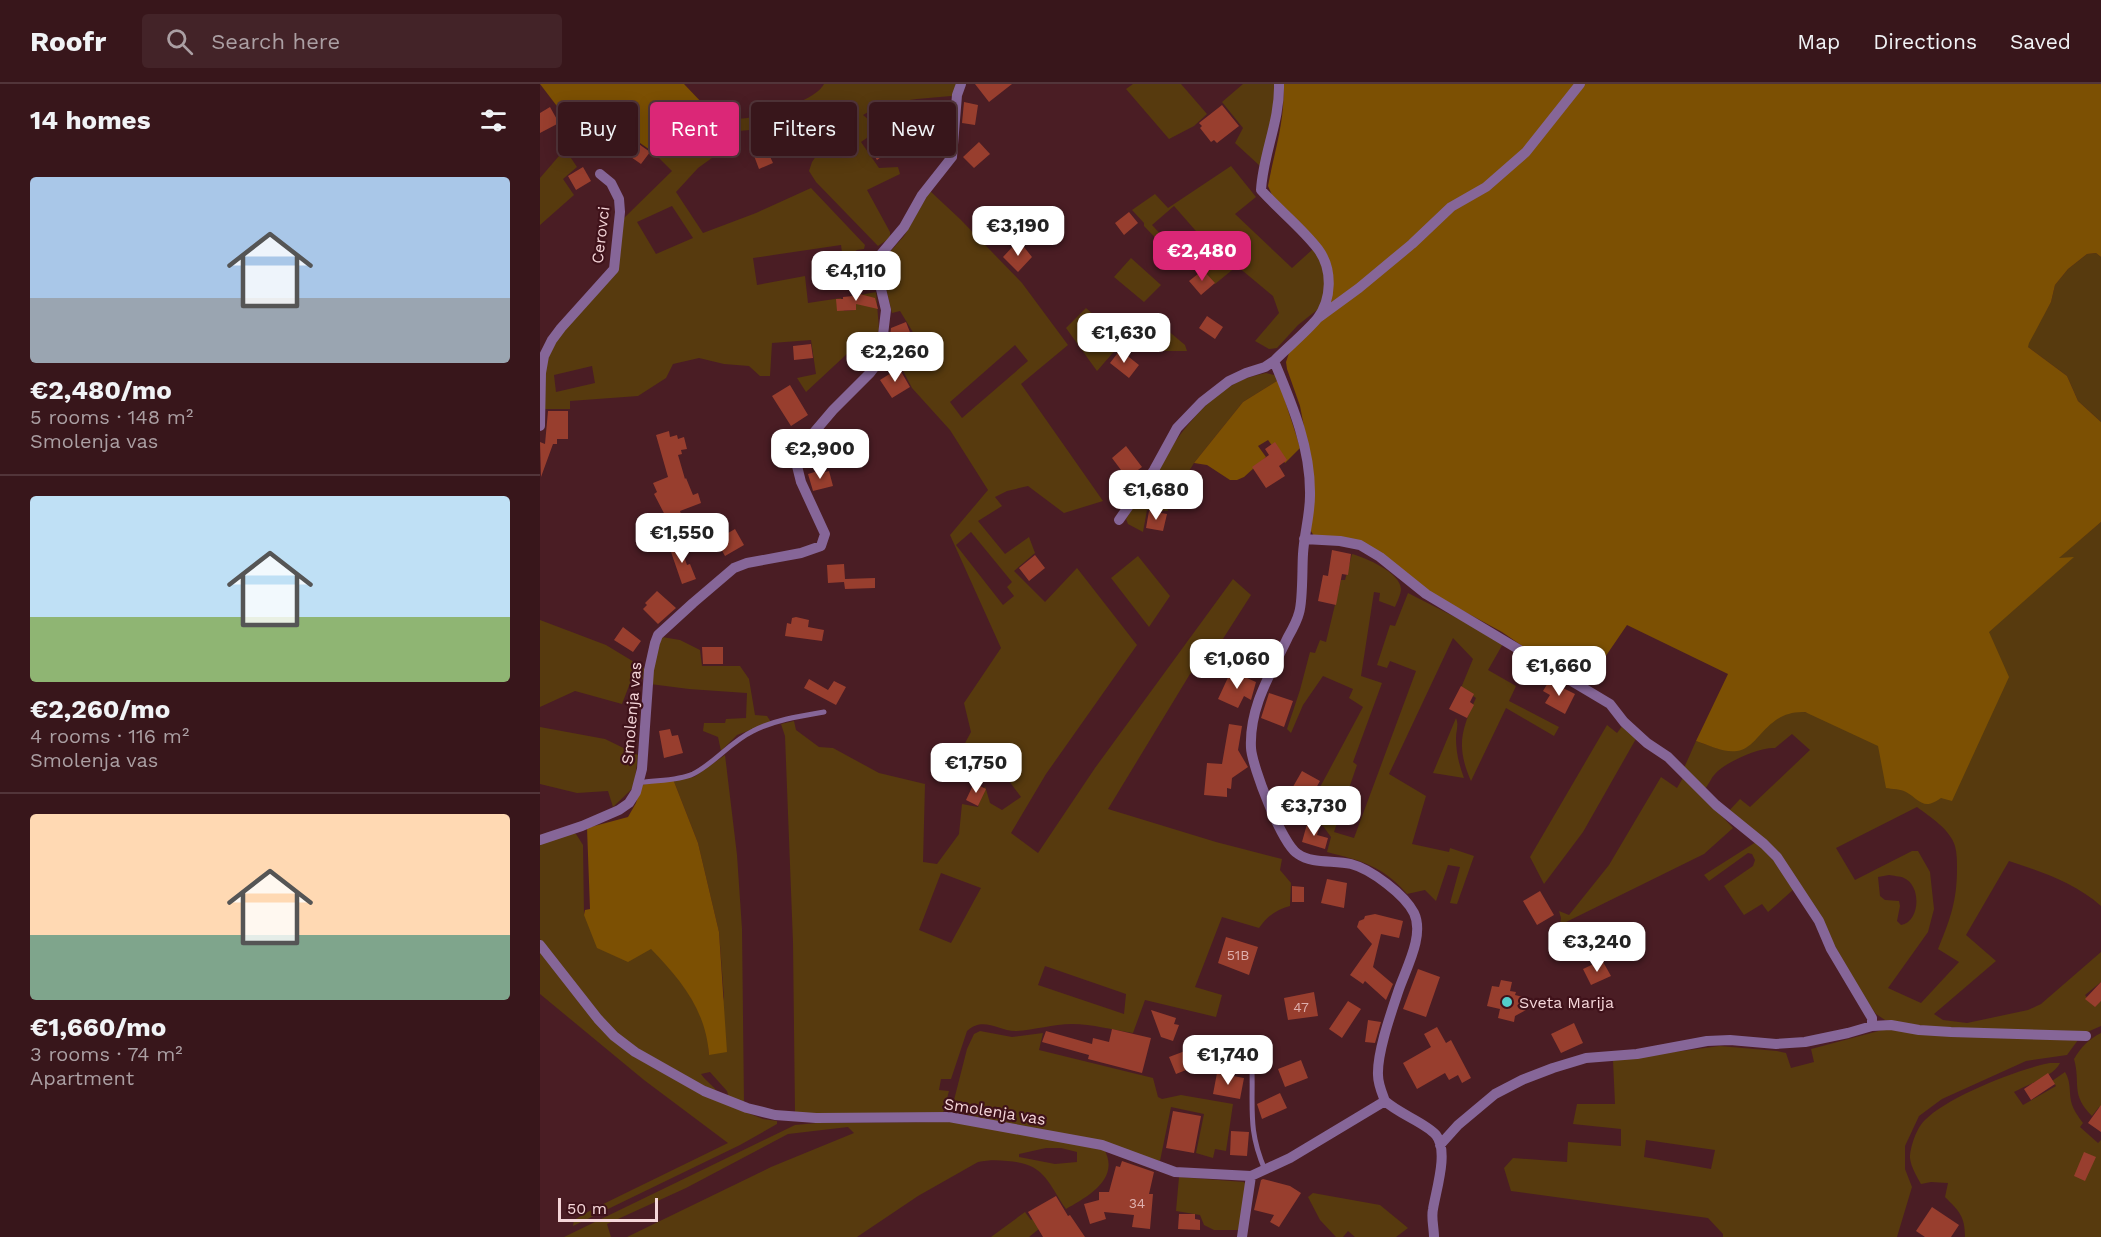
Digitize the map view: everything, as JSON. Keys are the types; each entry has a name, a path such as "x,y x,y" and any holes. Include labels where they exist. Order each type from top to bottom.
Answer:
{"street":[{"name":"Smolenja vas","path":"540,840 582,826 619,810 629,803 636,792 642,769 649,670 658,635 734,568 747,563 801,553 821,546 825,534 801,483 796,462 800,450 833,410 880,360 886,310 876,268 877,259 904,227 922,195 952,157 957,95 961,84"},
{"path":"1280,84 1273,137 1262,173 1261,190 1319,250 1326,265 1328,292 1317,318"},
{"path":"1119,520 1154,470 1177,428 1202,402 1229,381 1265,367 1274,361 1317,318 1359,288 1451,207 1486,187 1526,152 1580,84"},
{"name":"Cerovci","path":"540,426 541,373 544,356 561,328 614,269 620,212 619,198 611,183 600,174"},
{"path":"1274,361 1299,426 1309,473 1310,498 1304,538 1300,612 1257,700 1251,725 1251,751 1259,778 1289,846 1297,854 1308,858 1352,864 1366,870 1400,897 1415,915 1417,927 1414,950 1389,1020 1378,1075 1385,1101 1405,1116 1428,1128 1437,1137 1440,1145 1441,1171 1432,1211 1434,1237"},
{"path":"1304,538 1360,545 1380,557 1426,594 1610,704 1624,722 1647,743 1668,757 1716,805 1777,857 1819,921 1831,949 1872,1018 1872,1026"},
{"name":"Smolenja vas","path":"540,945 598,1019 614,1036 635,1052 704,1091 747,1108 775,1115 816,1118 950,1117 1102,1145 1175,1172 1251,1176 1290,1158 1385,1101"},
{"path":"1440,1145 1458,1125 1495,1094 1553,1068 1586,1058 1637,1054 1707,1041 1730,1040 1776,1044 1805,1042 1872,1026 1891,1025 1951,1032 2086,1036"},
{"path":"1242,1237 1251,1176"}],"lane":[{"path":"639,783 690,775 753,731 766,725 824,712"},
{"path":"1252,1070 1252,1128 1265,1170"}],"shaded area":[{"path":"540,84 684,84 701,102 650,102 650,150 638,142 638,102 558,102 558,108"},
{"path":"824,84 956,84 953,97 900,102 869,102 869,112 863,115 869,120 869,137 861,142 879,168 898,167 900,174 867,190 890,232 890,238 878,246 816,182 809,171 816,156 857,156 857,102 799,102"},
{"path":"1133,84 1181,84 1207,114 1194,126 1169,139 1126,89"},
{"path":"1243,84 1275,84 1276,97 1260,166 1235,143 1243,128 1222,102"},
{"path":"1283,84 2101,84 2101,257 2096,253 2087,254 2068,269 2055,285 2051,302 2028,347 2067,376 2078,401 2101,422 2101,522 2059,558 2074,557 1989,632 2009,677 1952,801 1941,798 1926,804 1904,791 1886,788 1878,746 1805,712 1781,717 1745,749 1721,750 1696,741 1728,674 1627,625 1586,685 1554,668 1502,632 1410,582 1376,550 1314,536 1309,528 1308,447 1300,406 1286,362 1289,353 1325,315 1329,261 1272,195 1268,186 1283,110"},
{"path":"751,117 751,130 739,131 739,119"},
{"path":"559,156 570,156 577,167 563,179 574,195 540,225 540,178"},
{"path":"657,156 715,156 698,168 676,192 703,233 756,213 811,188 865,245 864,249 857,250 843,259 841,245 753,258 757,285 805,276 808,303 841,298 844,311 855,310 854,296 876,292 879,329 874,362 862,350 849,352 806,392 797,378 816,374 811,340 772,343 770,376 760,376 749,366 724,364 699,358 673,364 666,378 638,396 570,401 570,409 545,409 545,369 552,344 616,272 622,220 672,171","holes":["672,206 693,238 656,254 637,222","592,366 595,383 556,392 554,375"]},
{"path":"1231,166 1256,197 1235,214 1292,268 1313,249 1323,270 1322,306 1298,325 1277,348 1269,349 1255,341 1279,313 1273,296 1237,266 1215,284 1195,265 1209,246 1174,206 1152,225 1191,267 1185,269 1132,210 1155,194 1168,208"},
{"path":"930,191 1022,283 1068,345 1021,384 1103,501 1064,513 1028,486 1007,491 995,497 1002,506 978,521 1005,554 1029,537 1035,553 1014,571 1045,602 1077,568 1137,645 1046,774 1011,833 1038,853 1095,768 1233,579 1251,595 1212,656 1190,674 1108,809 1216,842 1282,859 1280,870 1291,883 1290,906 1272,914 1259,928 1222,917 1195,987 1222,995 1216,1017 1145,1000 1133,1033 1080,1024 1016,1031 985,1024 979,1025 967,1031 951,1079 941,1079 939,1090 949,1091 943,1113 795,1113 793,942 785,736 781,724 794,721 796,730 819,747 833,748 879,773 925,784 923,862 937,864 959,834 962,804 978,807 985,786 990,803 1002,810 1021,797 1006,777 958,771 956,760 971,732 964,703 1001,648 950,535 988,490 950,430 912,388 900,365 925,352 900,311 892,313 880,263 904,236","holes":["1015,345 1028,361 962,418 950,402","971,532 1012,582 1007,587 1014,596 1003,605 956,545","941,873 981,888 951,943 919,930","1045,966 1126,994 1124,1014 1038,985"]},
{"path":"2096,253 2101,257 2101,422 2078,401 2067,376 2028,347 2028,343 2051,302 2055,285 2068,269 2087,254"},
{"path":"1131,258 1161,285 1144,302 1114,277"},
{"path":"1086,308 1122,340 1147,313 1185,345 1187,351 1164,351 1160,345 1150,339 1134,338 1120,346 1097,371 1066,328"},
{"path":"1266,373 1278,376 1280,379 1243,402 1194,463 1167,507 1168,511 1147,510 1143,532 1128,524 1126,519 1160,463 1203,408 1236,383"},
{"path":"1280,379 1300,448 1285,463 1268,440 1258,446 1266,457 1244,477 1237,480 1230,480 1207,465 1194,463 1243,402"},
{"path":"2101,522 2101,906 2069,885 2009,861 1966,935 1996,961 1934,1014 1943,1020 1967,1023 2028,1010 2041,1004 2101,952 2101,982 2085,995 2094,1006 2101,1001 2101,1026 2085,1033 1944,1029 1885,1020 1876,1014 1866,1000 1796,879 1728,812 1740,799 1750,807 1810,750 1792,734 1775,748 1752,753 1726,765 1720,769 1705,789 1684,768 1696,741 1719,749 1747,747 1767,726 1784,714 1799,711 1824,718 1984,624","holes":["1917,807 1949,834 1957,855 1954,901 1938,949 1959,962 1921,1003 1888,988 1928,932 1934,909 1930,872 1918,851 1912,851 1855,880 1836,848","1889,875 1902,877 1910,882 1916,896 1912,918 1901,925 1897,921 1899,901 1885,900 1880,896 1878,877"]},
{"path":"1352,554 1373,562 1389,572 1395,577 1401,589 1395,607 1379,601 1380,593 1374,592 1361,676 1382,683 1353,762 1357,765 1334,832 1354,838 1416,671 1390,661 1387,668 1377,665 1390,625 1395,626 1408,593 1504,642 1488,670 1516,686 1509,701 1559,727 1554,736 1506,708 1471,781 1463,758 1462,739 1476,698 1461,688 1473,659 1453,638 1389,774 1426,796 1412,844 1449,852 1450,848 1474,856 1457,904 1450,903 1460,867 1448,865 1436,901 1425,890 1407,894 1389,877 1371,866 1327,852 1331,837 1323,826 1303,819 1363,707 1349,698 1353,689 1323,676 1303,705 1291,733 1287,729 1310,652 1315,653 1320,640 1326,642 1341,580 1345,580"},
{"path":"1138,556 1170,596 1149,627 1111,578"},
{"path":"540,620 606,645 644,668 643,679 632,678 622,704 575,691 540,707"},
{"path":"662,637 680,640 700,650 702,666 740,666 749,679 755,715 767,716 771,722 737,735 721,751 718,737 703,731 704,723 725,723 726,719 746,718 747,693 650,684 652,663"},
{"path":"1456,718 1457,753 1464,778 1433,773"},
{"path":"1607,725 1617,733 1623,725 1637,737 1583,832 1544,884 1530,857"},
{"path":"540,727 605,739 638,755 634,787 613,807 608,791 577,793 540,784"},
{"path":"725,755 737,855 742,929 744,1104 729,1098 727,1091 710,1072 701,1074 719,1095 662,1065 613,1031 540,939 540,844 570,833 576,834 583,845 584,915 642,943 668,964 700,1013 708,1036 709,1055 724,997 719,932 698,843 673,779 694,777"},
{"path":"1684,776 1733,828 1704,854 1560,925 1559,911 1569,915 1609,865 1661,777 1677,788"},
{"path":"673,779 698,843 719,932 727,1052 709,1055 703,1024 697,1010 682,984 662,961 651,949 628,962 597,948 584,915 585,910 590,909 587,828 628,817 636,803 641,785"},
{"path":"1756,842 1771,855 1794,889 1768,912 1762,904 1744,915 1724,886 1753,866 1755,860 1752,854 1748,853 1709,881 1704,875"},
{"path":"540,952 612,1040 712,1099 763,1119 777,1121 777,1124 740,1145 573,1226 574,1220 593,1209 728,1143 644,1080 540,994"},
{"path":"1886,1029 2078,1040 2067,1055 2026,1061 1942,1099 1919,1116 1905,1146 1905,1169 1912,1187 1897,1237 1723,1237 1723,1234 1708,1218 1511,1191 1504,1168 1513,1158 1567,1162 1568,1142 1621,1146 1621,1129 1573,1124 1577,1104 1615,1104 1613,1060 1720,1046 1786,1053 1791,1068 1814,1062 1811,1049","holes":["1646,1140 1715,1150 1711,1169 1644,1157"]},
{"path":"980,1031 1012,1037 1043,1033 1039,1050 1153,1078 1158,1097 1162,1099 1181,1095 1233,1104 1226,1151 1215,1149 1213,1158 1196,1153 1204,1114 1171,1107 1160,1161 956,1112 953,1107 954,1100 967,1049 974,1034"},
{"path":"2101,1033 2101,1109 2099,1107 2092,1116 2078,1095 2074,1059 2086,1044"},
{"path":"2050,1063 2060,1063 2046,1076 2014,1092 2023,1105 2056,1086 2052,1081 2065,1072 2067,1075 2072,1104 2083,1123 2080,1127 2098,1143 2101,1140 2101,1237 1965,1237 1960,1214 1945,1197 1948,1183 1921,1184 1914,1172 1910,1158 1917,1132 1922,1123 1935,1111 1966,1093 2002,1078"},
{"path":"957,1122 1104,1149 1108,1169 1105,1178 1092,1193 1066,1209 1049,1182 1029,1165 1019,1162 989,1161 978,1162 918,1196 857,1237 627,1237 771,1167 854,1133 848,1127 788,1134 686,1188 607,1224 611,1237 564,1237 795,1125","holes":["1046,1148 1061,1148 1077,1152 1077,1162 1055,1164 1019,1157 1019,1154"]},
{"path":"1179,1177 1244,1182 1247,1187 1240,1230 1214,1230 1204,1225 1200,1215 1176,1211"},
{"path":"1313,1193 1380,1205 1408,1228 1396,1237 1355,1237 1348,1231 1343,1237 1336,1237 1320,1220 1308,1197"},
{"path":"1025,1212 1031,1220 1040,1216 1045,1224 1029,1237 991,1237"}],"building":[{"path":"975,84 1012,84 989,102"},
{"path":"964,102 978,105 975,125 962,123"},
{"path":"1222,105 1239,126 1217,143 1214,140 1211,142 1200,128 1202,126 1199,123"},
{"path":"550,107 558,124 540,133 540,113"},
{"path":"979,142 990,154 974,168 963,157"},
{"path":"638,143 650,152 641,164 629,156 638,156"},
{"path":"754,156 770,156 773,163 759,169"},
{"path":"583,167 591,181 576,190 568,176"},
{"path":"1129,212 1138,223 1124,235 1115,223"},
{"path":"1017,242 1020,242 1032,257 1018,272 1003,257"},
{"path":"866,252 870,280 850,285 848,272 852,271 848,256"},
{"path":"1203,270 1215,283 1201,295 1189,281"},
{"path":"852,292 875,298 878,309 856,304 856,310 837,311 836,299 853,296"},
{"path":"1207,316 1223,327 1215,339 1199,328"},
{"path":"906,322 913,340 918,338 925,353 904,363 890,336 891,328"},
{"path":"811,344 813,358 794,360 793,346"},
{"path":"1120,350 1139,365 1129,378 1110,363"},
{"path":"899,368 910,387 892,398 880,380"},
{"path":"790,385 808,415 791,426 772,396"},
{"path":"548,411 568,411 568,439 557,439 557,444 553,444 541,477 540,442 545,444"},
{"path":"669,431 670,437 677,435 678,439 684,437 687,449 681,450 682,454 678,455 685,479 693,495 698,493 701,503 667,519 654,494 657,492 653,483 668,477 656,435"},
{"path":"1275,442 1287,460 1279,466 1285,476 1266,488 1252,467 1269,455 1265,449"},
{"path":"1126,446 1142,467 1127,478 1112,458"},
{"path":"821,470 821,473 829,471 833,486 813,491 808,474"},
{"path":"1149,511 1167,514 1163,531 1146,528"},
{"path":"735,529 744,545 725,556 716,540"},
{"path":"679,542 687,565 690,564 696,579 682,584 669,546"},
{"path":"1332,550 1351,554 1348,575 1342,574 1336,605 1318,601 1323,575 1328,576"},
{"path":"1035,555 1045,568 1029,581 1019,568"},
{"path":"844,564 845,579 875,578 875,588 845,589 844,582 828,583 827,565"},
{"path":"657,591 676,608 658,624 643,609 647,605 645,603"},
{"path":"792,618 809,620 808,627 824,630 822,641 785,636 787,623 791,624"},
{"path":"623,627 641,641 633,652 614,640"},
{"path":"702,647 723,647 723,664 703,664"},
{"path":"1231,671 1256,682 1251,700 1244,696 1238,708 1218,699"},
{"path":"809,679 828,690 834,681 846,687 836,705 804,688"},
{"path":"1549,681 1575,694 1565,714 1545,703 1550,695 1543,691"},
{"path":"1461,686 1474,694 1470,702 1474,705 1467,718 1449,709"},
{"path":"1269,693 1293,701 1284,727 1261,718"},
{"path":"1229,724 1242,726 1238,750 1248,767 1232,778 1231,789 1227,788 1227,797 1204,795 1207,763 1222,764"},
{"path":"670,729 672,736 678,735 683,753 664,758 659,731"},
{"path":"1302,771 1320,781 1304,809 1286,799"},
{"path":"974,783 986,789 978,806 966,800"},
{"path":"1307,824 1319,828 1317,835 1328,838 1325,849 1302,842"},
{"path":"1327,879 1347,883 1344,908 1321,903"},
{"path":"1292,886 1304,887 1304,902 1292,902"},
{"path":"1540,891 1554,915 1537,925 1523,901"},
{"path":"1375,914 1403,921 1399,938 1381,934 1373,967 1393,984 1386,1000 1365,981 1363,984 1350,975 1372,944 1357,927 1359,921 1365,916"},
{"path":"1226,937 1258,947 1249,975 1218,963"},
{"path":"1602,960 1611,976 1591,985 1583,969"},
{"path":"1418,969 1440,977 1426,1017 1403,1009"},
{"name":"Sveta Marija","path":"1501,980 1512,982 1510,991 1523,997 1527,1004 1526,1010 1515,1016 1514,1022 1498,1018 1500,1009 1487,1006 1492,986 1499,987"},
{"path":"2101,982 2101,1001 2095,1007 2085,999"},
{"path":"1314,992 1318,1016 1288,1020 1284,998"},
{"path":"1348,1001 1361,1009 1342,1038 1329,1029"},
{"path":"1151,1010 1176,1018 1174,1024 1179,1025 1173,1041 1161,1037"},
{"path":"1368,1020 1381,1022 1375,1043 1365,1042"},
{"path":"1574,1023 1583,1043 1561,1053 1551,1034"},
{"path":"1437,1027 1446,1043 1451,1040 1471,1078 1462,1083 1458,1075 1449,1080 1445,1073 1417,1089 1403,1063 1431,1047 1424,1034"},
{"path":"1112,1029 1151,1038 1142,1073 1088,1059 1089,1055 1042,1042 1046,1031 1092,1044 1093,1038 1109,1042"},
{"path":"1196,1050 1201,1064 1176,1074 1169,1057"},
{"path":"1301,1060 1308,1078 1285,1087 1278,1069"},
{"path":"1217,1073 1244,1078 1240,1099 1213,1094"},
{"path":"2048,1073 2055,1084 2031,1100 2024,1089"},
{"path":"1280,1093 1287,1108 1262,1119 1257,1104"},
{"path":"2101,1105 2101,1132 2088,1123"},
{"path":"1173,1111 1201,1116 1194,1153 1166,1148"},
{"path":"1231,1131 1249,1132 1247,1156 1230,1155"},
{"path":"2084,1152 2096,1157 2085,1181 2074,1176"},
{"path":"1122,1161 1154,1172 1149,1194 1153,1194 1150,1229 1132,1227 1134,1215 1104,1212 1106,1219 1090,1224 1084,1204 1099,1200 1099,1192 1109,1192 1116,1166 1120,1167"},
{"path":"1263,1179 1290,1186 1301,1193 1279,1227 1270,1222 1274,1215 1254,1210"},
{"path":"1056,1196 1085,1237 1043,1237 1028,1212"},
{"path":"1932,1207 1959,1225 1951,1237 1925,1237 1916,1231"},
{"path":"1179,1214 1195,1214 1195,1219 1200,1220 1200,1230 1178,1229"}],"place":[{"name":"Sveta Marija","path":"1507,1002"}]}
